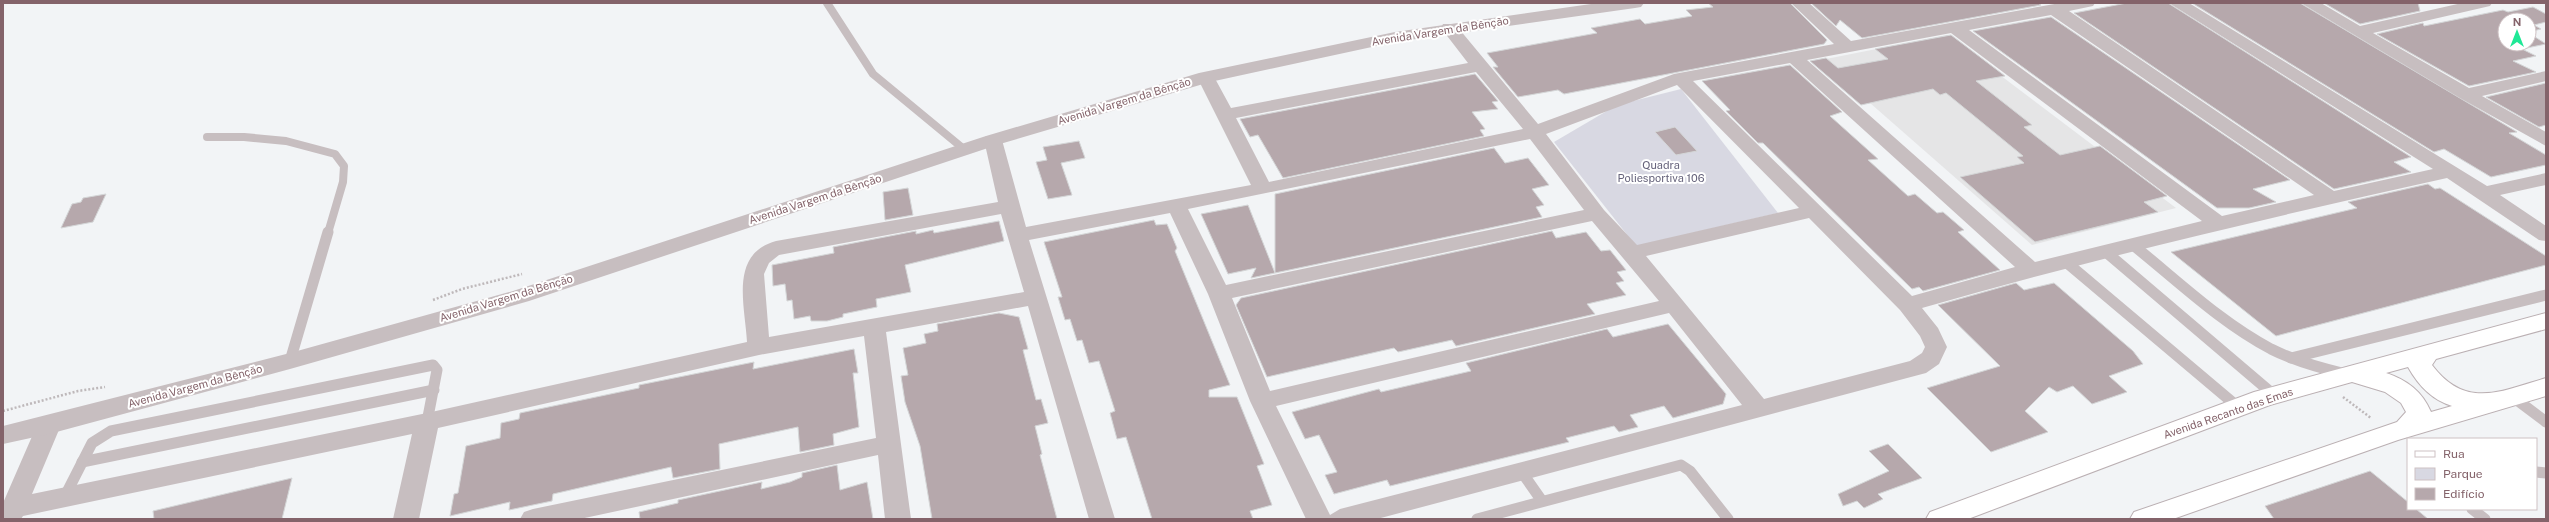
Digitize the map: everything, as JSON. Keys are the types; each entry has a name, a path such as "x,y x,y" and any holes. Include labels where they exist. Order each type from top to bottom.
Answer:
{"main road":[{"name":"Avenida Recanto das Emas","path":"1939,519 2274,395 2426,356 2546,321"},
{"path":"2426,356 2419,364 2421,368 2448,396 2464,402 2504,400"},
{"path":"2349,375 2381,379 2412,401 2419,414 2397,431"},
{"path":"2143,519 2397,431 2546,387"}],"street":[{"name":"Avenida Vargem da Bênção","path":"3,435 49,425 290,361 521,296 993,140 1206,77 1395,37 1448,28 1635,3"},
{"path":"1799,3 1847,47"},
{"path":"1019,236 1263,189 1535,132 1680,78 2087,3"},
{"path":"2177,3 2450,171 2546,235"},
{"path":"2309,3 2546,140"},
{"path":"2430,3 2446,12"},
{"path":"2359,32 2484,3"},
{"path":"2054,9 2332,199"},
{"path":"1448,28 1535,132 1597,214 1632,253 1673,305 1760,409"},
{"path":"1954,28 2218,223"},
{"path":"1794,58 2031,270"},
{"path":"1226,114 1479,66"},
{"path":"2466,94 2546,76"},
{"path":"1206,77 1263,189"},
{"path":"1340,519 1760,409 1922,364 1931,358 1936,347 1930,332 1908,305 1680,78"},
{"path":"993,140 1009,206 1102,519"},
{"path":"1908,305 2031,270 2218,223 2332,199 2450,171"},
{"path":"2484,193 2546,179"},
{"path":"1176,205 1219,294 1262,401 1319,519"},
{"path":"759,347 753,274 756,264 766,253 776,248 1009,206"},
{"path":"1632,253 1813,211"},
{"path":"1219,294 1597,214"},
{"path":"11,514 64,498 427,422 759,347 1036,297"},
{"path":"1262,401 1673,305"},
{"path":"874,326 898,519"},
{"path":"406,519 427,422"},
{"path":"11,514 49,425"},
{"path":"533,519 889,444"}],"lane":[{"path":"828,3 873,74 965,150"},
{"path":"207,137 244,137 286,141 335,154 344,166 343,182 290,361"},
{"path":"2133,245 2215,311 2255,339 2292,358 2349,375"},
{"path":"2106,252 2274,395"},
{"path":"2066,262 2238,408"},
{"path":"2292,358 2546,295"},
{"path":"64,498 92,443 111,431 433,365 436,368 434,390 427,422"},
{"path":"82,462 434,390"},
{"path":"2504,400 2546,422"},
{"path":"1477,519 1680,465 1690,471 1728,519"},
{"path":"1521,471 1542,501"},
{"path":"2473,510 2485,519"}],"path":[{"path":"2324,381 2397,431"}],"shaded area":[{"path":"1947,35 2176,208 2032,245 1821,60"}],"green space":[{"name":"Quadra Poliesportiva 106","path":"1681,89 1778,213 1636,246 1554,142 1617,105"}],"building":[{"path":"1708,3 1790,3 1827,40 1824,44 1564,94 1558,90 1518,97 1493,67 1498,67 1487,53 1597,33 1591,28 1640,19 1645,24 1692,16 1686,10 1713,7"},
{"path":"1811,3 2038,3 2041,5 1862,38 1840,20 1836,26"},
{"path":"2127,3 2168,3 2411,157 2394,162 2411,172 2334,189 2074,13"},
{"path":"2192,3 2300,3 2517,132 2509,133 2546,155 2546,165 2491,177 2444,149 2434,152"},
{"path":"2324,3 2418,3 2420,11 2360,24"},
{"path":"2533,7 2546,14 2546,22 2537,24 2537,12 2508,12"},
{"path":"2503,10 2508,12 2497,12 2497,52 2528,52 2536,56 2513,61 2536,72 2469,86 2377,34 2423,23 2424,26"},
{"path":"2051,17 2290,180 2253,189 2276,202 2249,208 2217,208 1973,31"},
{"path":"1951,35 2005,76 1976,81 2032,125 2024,127 2060,155 2100,146 2167,196 2144,202 2158,212 2035,242 1960,177 2024,163 2017,157 2023,156 1946,93 1940,95 1933,89 1861,105 1810,61 1826,58 1838,68 1888,59 1875,49"},
{"path":"2537,38 2546,44 2537,46"},
{"path":"1790,65 1842,112 1830,116 1878,159 1868,160 1908,196 1915,194 1937,213 1943,212 1964,230 1958,232 2000,270 1923,291 1919,287 1912,289 1763,143 1758,143 1726,111 1730,110 1702,81"},
{"path":"1475,74 1498,101 1492,102 1498,109 1472,112 1485,129 1480,130 1484,136 1283,178 1258,135 1250,137 1240,119"},
{"path":"2546,83 2546,125 2539,127 2486,97"},
{"path":"1675,127 1697,151 1676,155 1655,132"},
{"path":"1079,141 1085,158 1061,163 1072,195 1048,199 1036,162 1047,160 1043,147"},
{"path":"1494,148 1505,163 1528,158 1549,185 1532,189 1544,205 1536,207 1542,217 1275,273 1275,194"},
{"path":"2428,184 2435,189 2440,188 2546,256 2546,265 2276,336 2171,252 2357,208 2348,202"},
{"path":"908,188 913,215 885,220 883,192"},
{"path":"106,194 93,222 61,228 72,204 81,202 83,198"},
{"path":"1248,205 1275,273 1251,278 1256,268 1228,274 1201,214"},
{"path":"1154,220 1156,225 1167,224 1177,248 1175,251 1230,385 1209,390 1209,397 1237,397 1264,464 1257,466 1272,505 1250,511 1253,519 1152,519 1126,437 1117,439 1110,413 1115,411 1099,361 1089,363 1082,340 1077,341 1070,319 1065,320 1058,297 1062,297 1044,242"},
{"path":"999,221 1004,241 905,265 911,292 876,299 877,307 843,314 843,317 827,321 811,321 810,316 794,319 792,300 787,301 785,284 773,286 772,265 834,253 833,247 916,231 916,234 933,230 934,233"},
{"path":"1552,231 1556,238 1586,232 1601,251 1610,250 1626,270 1617,272 1624,281 1616,283 1626,295 1587,304 1595,314 1456,346 1452,340 1398,352 1394,348 1267,377 1236,305 1241,298"},
{"path":"2016,283 2024,290 2054,283 2133,351 2143,364 2109,376 2127,392 2092,404 2073,386 2057,392 2049,387 2025,411 2048,432 1991,452 1927,388 2000,366 1938,305"},
{"path":"999,313 1019,317 1028,349 1023,350 1036,400 1041,399 1048,423 1035,426 1042,454 1040,455 1057,519 932,519 920,446 905,402 901,376 908,375 903,348 926,343 924,334 938,331 937,324"},
{"path":"1668,324 1726,394 1723,404 1673,418 1664,406 1630,415 1638,427 1619,432 1614,426 1566,438 1569,442 1390,486 1387,480 1334,494 1325,475 1337,472 1319,435 1305,439 1292,412 1379,389 1381,392 1471,371 1466,363 1607,329 1613,337"},
{"path":"854,349 858,373 853,373 859,427 833,434 834,445 800,452 798,427 719,444 720,469 673,478 671,467 553,494 552,501 509,510 510,502 450,516 454,494 458,493 466,446 500,438 501,423 519,419 520,413 639,388 639,385 754,362 753,369"},
{"path":"1888,444 1922,478 1878,494 1883,499 1864,508 1857,501 1843,506 1838,494 1889,471 1869,451"},
{"path":"837,465 840,490 867,482 873,519 640,519 639,512 678,503 678,500 762,482 761,489 790,482 802,477 802,473"},
{"path":"2370,471 2407,501 2407,510 2417,510 2428,519 2274,519 2265,506"},
{"path":"292,478 282,519 154,519 153,511"}]}
